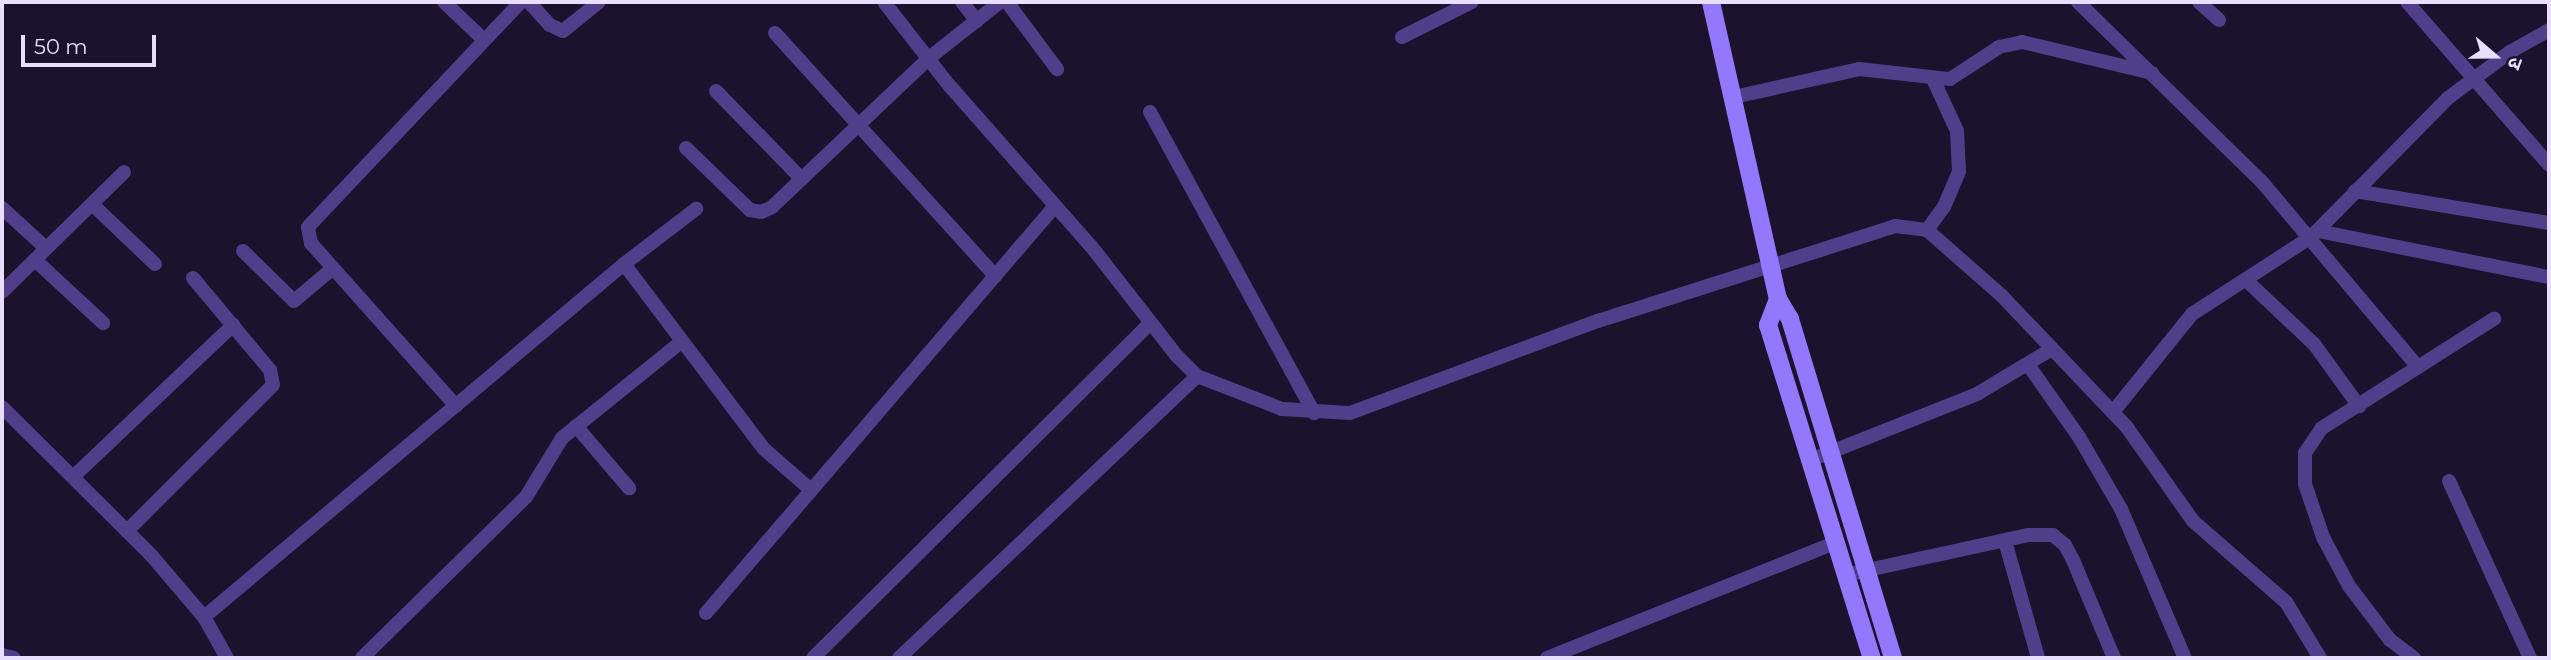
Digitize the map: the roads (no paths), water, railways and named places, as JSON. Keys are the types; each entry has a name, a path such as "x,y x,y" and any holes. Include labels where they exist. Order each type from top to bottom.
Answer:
{"street":[{"path":"444,2 484,40"},
{"path":"456,406 311,243 308,227 521,2"},
{"path":"529,2 550,25 563,31 599,2"},
{"path":"884,2 1197,376 1282,409 1314,413 1350,413 1598,321 1771,269 1895,226 1927,230 2001,296 2113,412 2193,521 2286,602 2320,658"},
{"path":"962,2 976,21"},
{"path":"686,148 750,209 761,212 802,179 929,58 1000,2"},
{"path":"1007,2 1057,69"},
{"path":"1402,37 1472,2"},
{"path":"1711,2 1778,299 1790,319 1829,456 1893,658"},
{"path":"2078,2 2318,230 2418,367"},
{"path":"2199,2 2219,20"},
{"path":"2407,2 2477,77 2549,165"},
{"path":"2113,412 2192,314 2248,282 2318,230 2342,202 2448,97 2549,30"},
{"path":"775,33 995,276"},
{"path":"1734,97 1859,69 1934,81 1950,79 1999,47 2022,42 2154,74"},
{"path":"1927,230 1944,207 1959,172 1957,131 1934,81"},
{"path":"716,91 802,179"},
{"path":"1150,112 1314,413"},
{"path":"2,292 124,172"},
{"path":"2355,191 2547,219"},
{"path":"92,204 155,264"},
{"path":"2,208 46,248"},
{"path":"204,617 624,264 696,209"},
{"path":"706,613 995,276 1058,210"},
{"path":"2318,230 2549,277"},
{"path":"243,251 294,301 333,268"},
{"path":"35,260 103,323"},
{"path":"624,264 764,449 811,490"},
{"path":"127,531 273,385 270,370 193,278"},
{"path":"2248,282 2314,344 2359,406"},
{"path":"1778,299 1768,325 1808,461 1872,658"},
{"path":"2414,658 2390,640 2349,586 2323,537 2305,484 2305,453 2322,428 2494,319"},
{"path":"813,658 1150,323"},
{"path":"73,477 233,325"},
{"path":"362,658 526,497 562,438 681,342"},
{"path":"1808,461 1829,456 1977,394 2029,366 2052,349"},
{"path":"2029,366 2079,437 2121,509 2185,658"},
{"path":"899,658 1197,376"},
{"path":"2,407 127,531 204,617 227,658"},
{"path":"576,426 629,488"},
{"path":"2449,481 2530,658"},
{"path":"1844,575 2043,533 2065,545 2114,658"},
{"path":"2005,541 2038,658"},
{"path":"1547,658 1834,543"},
{"path":"2,655 15,658"}]}
